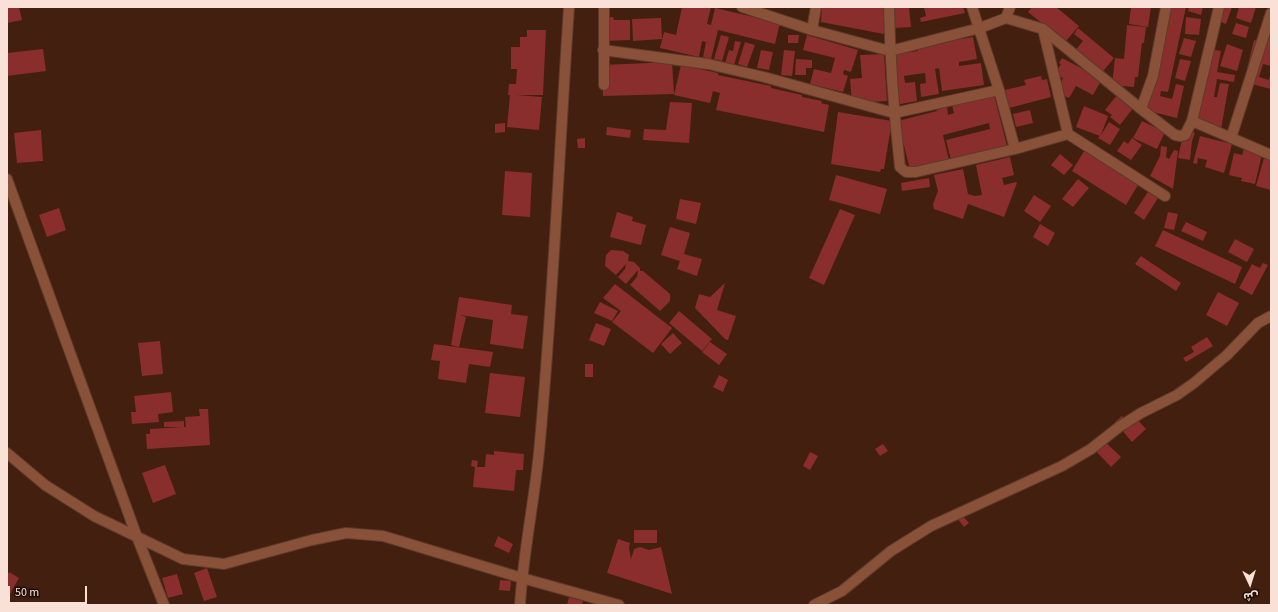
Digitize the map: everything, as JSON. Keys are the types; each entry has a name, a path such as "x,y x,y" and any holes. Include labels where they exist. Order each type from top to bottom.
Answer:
{"street":[{"path":"520,605 522,578 539,453 552,284 569,7"},
{"path":"604,7 604,85"},
{"path":"742,7 812,30 890,51 980,28 1006,18 1043,29 1141,109 1175,135 1180,136 1186,135 1192,121 1219,7"},
{"path":"812,30 816,7"},
{"path":"889,7 894,113 900,167 906,172 916,172 1015,149 1068,134"},
{"path":"972,7 999,90 1015,149"},
{"path":"1006,18 1010,7"},
{"path":"1141,109 1153,76 1166,7"},
{"path":"1231,138 1271,13"},
{"path":"1043,29 1068,134 1165,196"},
{"path":"603,50 708,64 764,77 894,113 999,90"},
{"path":"1192,121 1271,155"},
{"path":"7,179 137,537 164,605"},
{"path":"814,605 842,591 891,551 931,526 1062,466 1091,449 1119,427 1141,413 1177,395 1194,383 1227,355 1258,323 1271,316"},
{"path":"7,453 45,486 94,516 183,559 224,564 312,540 346,533 383,536 618,605"}],"building":[{"path":"7,7 19,7 22,20 7,23"},
{"path":"682,7 711,7 707,24 711,25 715,8 780,23 775,44 718,30 711,59 703,57 706,42 702,41 699,57 660,48 664,32 676,35"},
{"path":"822,7 887,7 889,35 821,22"},
{"path":"892,7 909,7 911,27 894,28"},
{"path":"924,7 963,7 965,13 921,22 920,18 926,16"},
{"path":"1032,7 1056,7 1079,26 1065,42 1028,12"},
{"path":"1131,7 1151,7 1148,27 1129,24"},
{"path":"1164,7 1186,7 1168,92 1161,91 1160,96 1172,99 1176,84 1184,86 1177,118 1140,109 1148,87"},
{"path":"1189,7 1203,7 1201,15 1188,11"},
{"path":"1224,7 1232,7 1226,24 1213,19 1222,13"},
{"path":"1239,7 1256,7 1251,23 1236,18"},
{"path":"1264,15 1271,17 1271,66 1263,64 1259,77 1269,80 1270,76 1271,77 1271,89 1244,82 1254,40 1257,41"},
{"path":"613,17 614,20 630,20 630,40 604,41 603,18"},
{"path":"1186,17 1201,19 1199,35 1185,34"},
{"path":"661,18 662,39 633,41 632,19"},
{"path":"1236,23 1249,27 1246,38 1232,34"},
{"path":"1127,25 1146,27 1144,43 1142,43 1138,77 1135,77 1134,87 1112,85 1115,58 1124,59"},
{"path":"1078,28 1114,58 1100,75 1073,53 1083,41 1074,34"},
{"path":"527,30 546,30 543,95 517,95 542,97 539,130 507,127 510,95 508,95 509,84 516,84 517,69 511,69 511,47 520,47 520,37 527,37"},
{"path":"721,35 729,37 722,61 714,59"},
{"path":"788,35 799,35 798,43 788,43"},
{"path":"807,35 858,50 851,72 844,70 843,74 848,76 843,92 810,84 814,69 831,73 835,58 803,50"},
{"path":"973,37 977,59 959,62 959,66 981,63 984,85 942,91 939,68 935,69 939,94 921,97 920,84 926,83 925,73 904,76 905,83 915,82 917,101 900,104 892,54 918,51 917,46"},
{"path":"1184,38 1196,41 1191,57 1179,54"},
{"path":"735,41 741,42 734,65 725,63 729,50 733,51"},
{"path":"745,42 755,45 747,67 738,64"},
{"path":"1227,44 1243,50 1237,71 1220,66"},
{"path":"1204,48 1221,51 1217,72 1235,75 1234,82 1217,79 1214,97 1217,97 1220,83 1229,84 1221,129 1188,121 1192,97 1201,99 1202,60"},
{"path":"43,49 46,71 7,76 7,53"},
{"path":"761,50 773,52 769,70 757,68"},
{"path":"784,50 795,51 792,76 781,75"},
{"path":"884,54 887,101 852,103 850,79 862,78 860,55"},
{"path":"1062,58 1102,79 1093,95 1076,86 1069,98 1056,92 1063,78 1055,74 1061,64 1059,63"},
{"path":"796,59 812,60 812,68 806,68 806,75 795,75"},
{"path":"1180,59 1191,61 1185,81 1175,78"},
{"path":"672,62 674,94 603,96 602,65"},
{"path":"681,65 718,73 718,75 771,86 771,88 822,101 821,103 829,105 824,132 716,110 720,93 713,91 710,103 674,95"},
{"path":"1041,76 1042,80 1047,79 1051,97 1009,108 1005,90 1026,85 1024,80"},
{"path":"1118,94 1134,107 1120,125 1110,117 1112,115 1105,110"},
{"path":"994,95 1007,146 951,160 946,140 990,129 989,123 943,135 949,160 910,170 898,121 947,107 948,115 954,113 952,105"},
{"path":"670,102 692,103 689,143 643,140 644,129 666,130"},
{"path":"1084,106 1108,116 1101,135 1109,122 1120,129 1110,145 1098,138 1100,136 1076,127"},
{"path":"1030,110 1033,123 1016,127 1013,114"},
{"path":"838,112 892,121 884,169 881,169 880,172 831,164"},
{"path":"1142,121 1165,132 1157,149 1133,138"},
{"path":"505,123 505,132 495,133 495,124"},
{"path":"607,127 631,130 630,138 606,135"},
{"path":"1182,128 1195,133 1192,141 1190,160 1178,158 1182,139 1190,141 1179,137"},
{"path":"41,130 43,161 17,163 14,133"},
{"path":"1200,136 1232,144 1224,173 1205,167 1207,160 1198,158 1197,164 1193,163"},
{"path":"585,138 585,148 578,148 577,139"},
{"path":"1132,138 1142,145 1131,160 1117,151 1124,141 1128,144"},
{"path":"1161,146 1167,147 1166,157 1169,159 1174,150 1178,151 1173,189 1150,176 1160,156"},
{"path":"1244,149 1262,154 1255,184 1241,181 1242,178 1229,175 1234,153 1242,155"},
{"path":"1084,151 1138,185 1126,205 1072,171"},
{"path":"1060,154 1073,165 1064,175 1051,165"},
{"path":"1010,157 1014,175 1002,178 1004,185 1017,183 1004,217 968,204 963,219 934,209 933,204 938,191 934,175 963,169 968,194 975,196 982,195 976,165"},
{"path":"1264,158 1271,160 1271,190 1256,186"},
{"path":"505,171 532,173 530,217 502,215"},
{"path":"836,175 887,189 880,214 829,200"},
{"path":"929,178 930,187 902,191 901,183"},
{"path":"1078,179 1089,188 1073,207 1062,199"},
{"path":"1148,192 1158,198 1144,220 1134,213"},
{"path":"1034,195 1051,206 1040,222 1024,211"},
{"path":"680,199 701,203 696,224 676,219"},
{"path":"59,208 66,230 47,237 39,215"},
{"path":"840,209 855,215 824,285 809,278"},
{"path":"617,212 633,217 632,221 646,225 641,245 610,237"},
{"path":"1168,212 1178,214 1174,230 1164,228"},
{"path":"1186,222 1207,232 1203,241 1181,231"},
{"path":"1040,224 1055,233 1048,246 1033,237"},
{"path":"670,227 690,233 684,254 702,259 697,276 677,269 680,261 661,255"},
{"path":"1163,230 1242,267 1235,284 1155,246"},
{"path":"1235,239 1254,249 1247,262 1228,252"},
{"path":"611,250 623,251 629,255 628,261 634,262 640,268 640,271 643,271 670,294 670,301 660,311 630,285 637,277 638,270 626,284 618,277 625,269 626,264 616,275 605,266 606,255"},
{"path":"1141,256 1181,283 1176,291 1135,264"},
{"path":"1263,263 1268,265 1252,295 1239,288 1252,264 1260,268"},
{"path":"725,283 717,310 736,316 728,340 725,339 695,308 699,294 710,297"},
{"path":"615,284 672,328 653,353 612,322 621,311 603,298"},
{"path":"1218,292 1239,303 1227,326 1206,315"},
{"path":"459,297 512,305 511,314 528,316 523,349 490,344 493,320 460,315 466,317 459,347 451,345"},
{"path":"600,302 618,311 612,321 594,313"},
{"path":"679,311 712,339 702,351 669,323"},
{"path":"596,323 611,329 604,346 589,340"},
{"path":"673,333 682,343 670,354 661,344"},
{"path":"1207,337 1213,346 1186,362 1183,358 1194,352 1191,347"},
{"path":"160,341 163,374 142,376 138,343"},
{"path":"710,342 727,354 719,365 702,352"},
{"path":"434,344 493,352 490,367 469,364 466,383 438,379 440,361 431,360"},
{"path":"585,364 593,364 593,377 585,377"},
{"path":"490,373 525,377 520,417 485,413"},
{"path":"719,375 728,380 723,392 713,387"},
{"path":"171,392 173,412 158,414 159,422 132,424 131,412 136,412 134,396"},
{"path":"199,409 208,409 210,445 147,449 146,434 150,434 150,429 182,427 164,427 164,422 184,421 184,427 186,427 185,417 200,416"},
{"path":"1122,416 1127,422 1134,416 1146,429 1132,442 1115,422"},
{"path":"1099,436 1121,457 1111,467 1090,445"},
{"path":"883,444 888,451 880,456 875,449"},
{"path":"494,451 524,454 523,470 516,470 514,491 473,487 475,467 471,466 472,460 478,461 477,467 485,467 486,454 494,455"},
{"path":"810,452 818,456 810,470 803,466"},
{"path":"165,465 176,494 153,503 142,473"},
{"path":"961,514 969,523 964,527 957,518"},
{"path":"634,530 657,530 657,543 634,543"},
{"path":"498,536 513,544 509,553 494,546"},
{"path":"618,539 630,543 629,548 631,559 634,549 640,547 649,550 661,547 672,594 607,573"},
{"path":"207,568 217,597 204,601 194,573"},
{"path":"9,572 19,578 7,599 7,576"},
{"path":"177,574 183,594 168,598 162,578"},
{"path":"500,580 511,581 510,591 499,590"},
{"path":"569,597 583,601 582,605 567,605"}]}
